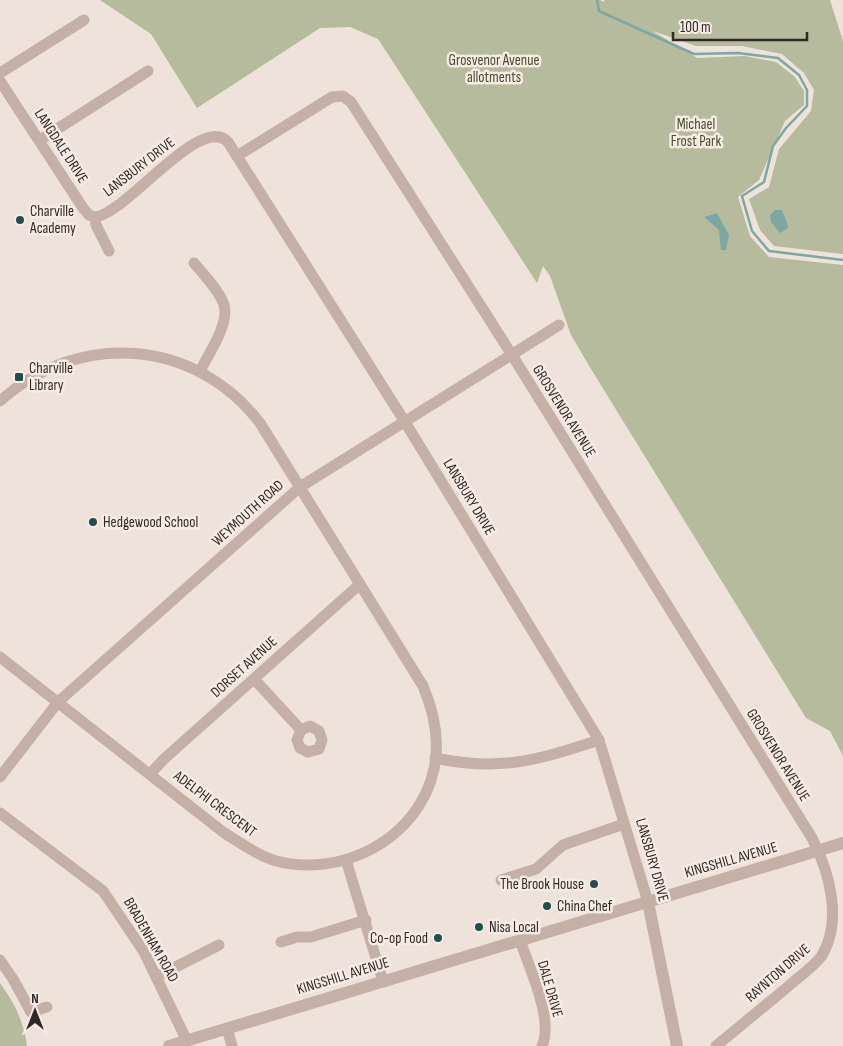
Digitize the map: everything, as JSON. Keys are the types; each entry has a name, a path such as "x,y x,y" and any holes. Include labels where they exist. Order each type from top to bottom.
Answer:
{"street":[{"path":"0,73 84,20"},
{"path":"40,140 148,71"},
{"name":"LANGDALE DRIVE","path":"0,80 83,208 89,215 95,217 96,225 110,252"},
{"name":"GROSVENOR AVENUE","path":"237,156 332,97 346,97 355,107 512,354 819,851"},
{"name":"LANSBURY DRIVE","path":"95,217 111,210 176,156 211,136 223,137 237,156 404,422 599,740 648,902 677,1046"},
{"path":"194,263 222,300 225,315 222,326 200,371"},
{"name":"WEYMOUTH ROAD","path":"0,777 58,702 300,487 559,325"},
{"name":"ADELPHI CRESCENT","path":"0,401 29,379 52,367 100,354 147,355 180,363 200,371 246,404 260,423 423,686 433,716 435,758 428,786 411,816 378,846 346,860 326,864 298,864 264,856 223,832 0,657"},
{"name":"DORSET AVENUE","path":"150,774 164,759 360,584"},
{"path":"254,679 301,730"},
{"path":"435,758 478,765 511,764 547,756 599,740"},
{"name":"BRADENHAM ROAD","path":"0,813 103,891 128,926 156,977 187,1041"},
{"path":"501,880 536,869 563,844 624,824"},
{"name":"KINGSHILL AVENUE","path":"170,1046 843,843"},
{"name":"RAYNTON DRIVE","path":"716,1046 809,969 826,950 834,932 836,903 819,851"},
{"path":"346,860 366,920 383,981"},
{"path":"280,942 297,937 311,937 366,920"},
{"name":"DALE DRIVE","path":"520,940 545,1019 546,1036 542,1046"},
{"path":"156,977 219,945"},
{"path":"0,960 32,1012 47,1006"},
{"path":"227,1028 232,1046"}],"green space":[{"path":"100,0 600,0 604,2 604,0 830,0 843,41 843,254 774,246 760,230 749,199 769,187 779,149 811,111 814,90 804,73 782,54 742,46 696,46 653,31 623,13 697,58 745,56 776,62 795,77 804,91 804,105 785,121 759,180 738,197 750,236 769,257 843,265 843,756 830,731 806,718 591,369 571,335 550,276 543,266 537,283 378,39 350,27 320,28 197,108 151,34"},
{"path":"0,983 18,1013 27,1046 0,1046"}],"water":[{"path":"775,210 782,210 788,226 788,228 780,233 771,222 770,215"},
{"path":"717,213 729,235 726,250 721,250 719,230 704,217"}],"waterway":[{"path":"597,0 599,11 694,54 738,53 778,58 799,75 807,90 807,106 786,128 773,146 764,182 742,196 752,231 769,251 843,260"}],"place":[{"name":"Charville Academy","path":"20,220"},
{"name":"Charville Library","path":"19,377"},
{"name":"Hedgewood School","path":"93,522"},
{"name":"The Brook House","path":"594,884"},
{"name":"China Chef","path":"547,906"},
{"name":"Nisa Local","path":"479,927"},
{"name":"Co-op Food","path":"438,938"}],"park label":[{"name":"Grosvenor Avenue allotments","path":"494,68"},
{"name":"Michael Frost Park","path":"696,132"}]}
